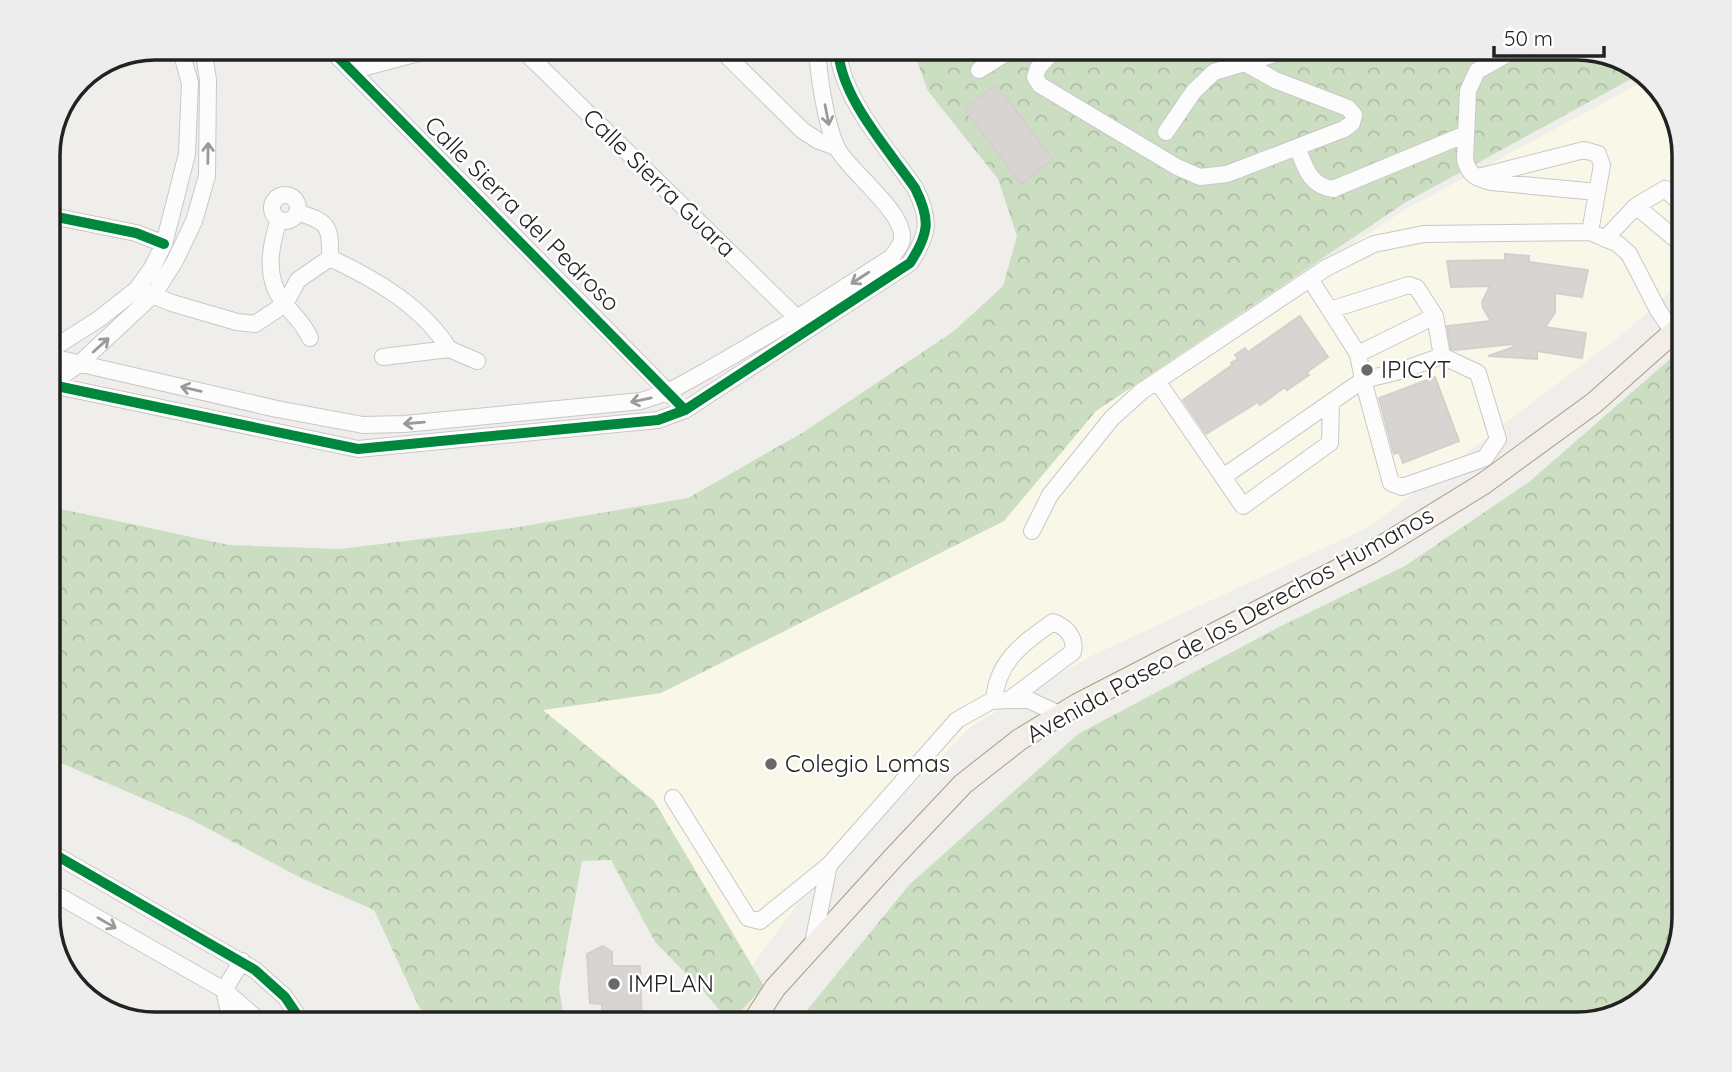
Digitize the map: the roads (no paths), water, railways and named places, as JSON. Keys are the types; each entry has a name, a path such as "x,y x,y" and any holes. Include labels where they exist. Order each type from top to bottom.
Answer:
{"main road":[{"name":"Avenida Paseo de los Derechos Humanos","path":"758,1012 813,943 963,784 1019,740 1060,715 1371,553 1483,484 1594,403 1672,333"}],"street":[{"path":"60,345 137,289 164,244 187,155 190,83 184,60"},
{"path":"60,377 79,364 154,294 175,261 194,222 207,176 208,80 205,60"},
{"name":"Calle Sierra del Pedroso","path":"340,60 685,410"},
{"path":"351,71 392,60"},
{"name":"Calle Sierra Guara","path":"533,60 797,318"},
{"path":"731,60 803,131 836,147"},
{"path":"60,358 277,409 363,425 404,424 641,401 668,392 797,318 892,257 901,242 902,230 892,212 847,164 836,147 829,124 819,60"},
{"path":"60,387 358,449 658,420 685,410 910,263 921,246 926,233 927,218 923,204 915,188 854,101 838,60"},
{"path":"979,70 995,60"},
{"path":"1045,60 1035,77 1040,85 1177,167 1200,177 1227,174 1344,129 1352,123 1354,115 1348,108 1275,80 1240,60"},
{"path":"1166,132 1194,91 1214,72 1255,60"},
{"path":"1496,60 1476,71 1468,91 1465,160 1468,171 1475,178 1491,183 1597,192"},
{"path":"1297,147 1312,181 1322,188 1333,189 1466,134"},
{"path":"1475,178 1584,150 1598,154 1602,165 1597,192 1597,235"},
{"path":"1597,235 1636,206 1665,189 1672,195"},
{"path":"288,195 295,200 298,212 289,220 279,219 274,214 273,206 280,196 288,195"},
{"path":"1636,206 1672,236"},
{"path":"298,212 319,219 327,226 331,236 330,258"},
{"path":"60,218 136,233 164,244"},
{"path":"279,219 271,246 270,264 276,290 303,323 310,338"},
{"path":"1032,531 1050,495 1112,418 1142,391 1310,279 1374,244 1424,234 1597,235 1618,244 1629,254 1658,310 1672,321"},
{"path":"137,289 172,303 237,322 255,324 285,304 298,280 330,258"},
{"path":"330,258 351,267 412,306 436,328 449,349"},
{"path":"1223,477 1363,380 1400,371 1442,356 1478,373 1498,439 1485,458 1402,487 1391,483 1363,380 1358,354 1310,279"},
{"path":"1330,310 1409,285 1417,288 1435,316 1442,356"},
{"path":"1358,354 1435,316"},
{"path":"383,357 449,349 477,361"},
{"path":"1157,381 1243,506 1330,443 1331,402"},
{"path":"358,449 363,425"},
{"path":"673,799 748,918 760,921 828,865 957,720 1002,701 1073,653 1073,641 1063,626 1053,622 1011,656 995,684 1002,701"},
{"path":"1002,701 1029,699 1060,715"},
{"path":"60,863 242,961 285,997 295,1012"},
{"path":"813,943 828,865"},
{"path":"60,896 224,990 249,1012"},
{"path":"229,1012 224,990 242,961"}],"place":[{"name":"IPICYT","path":"1367,370"},
{"name":"Colegio Lomas","path":"771,764"},
{"name":"IMPLAN","path":"614,984"}]}
